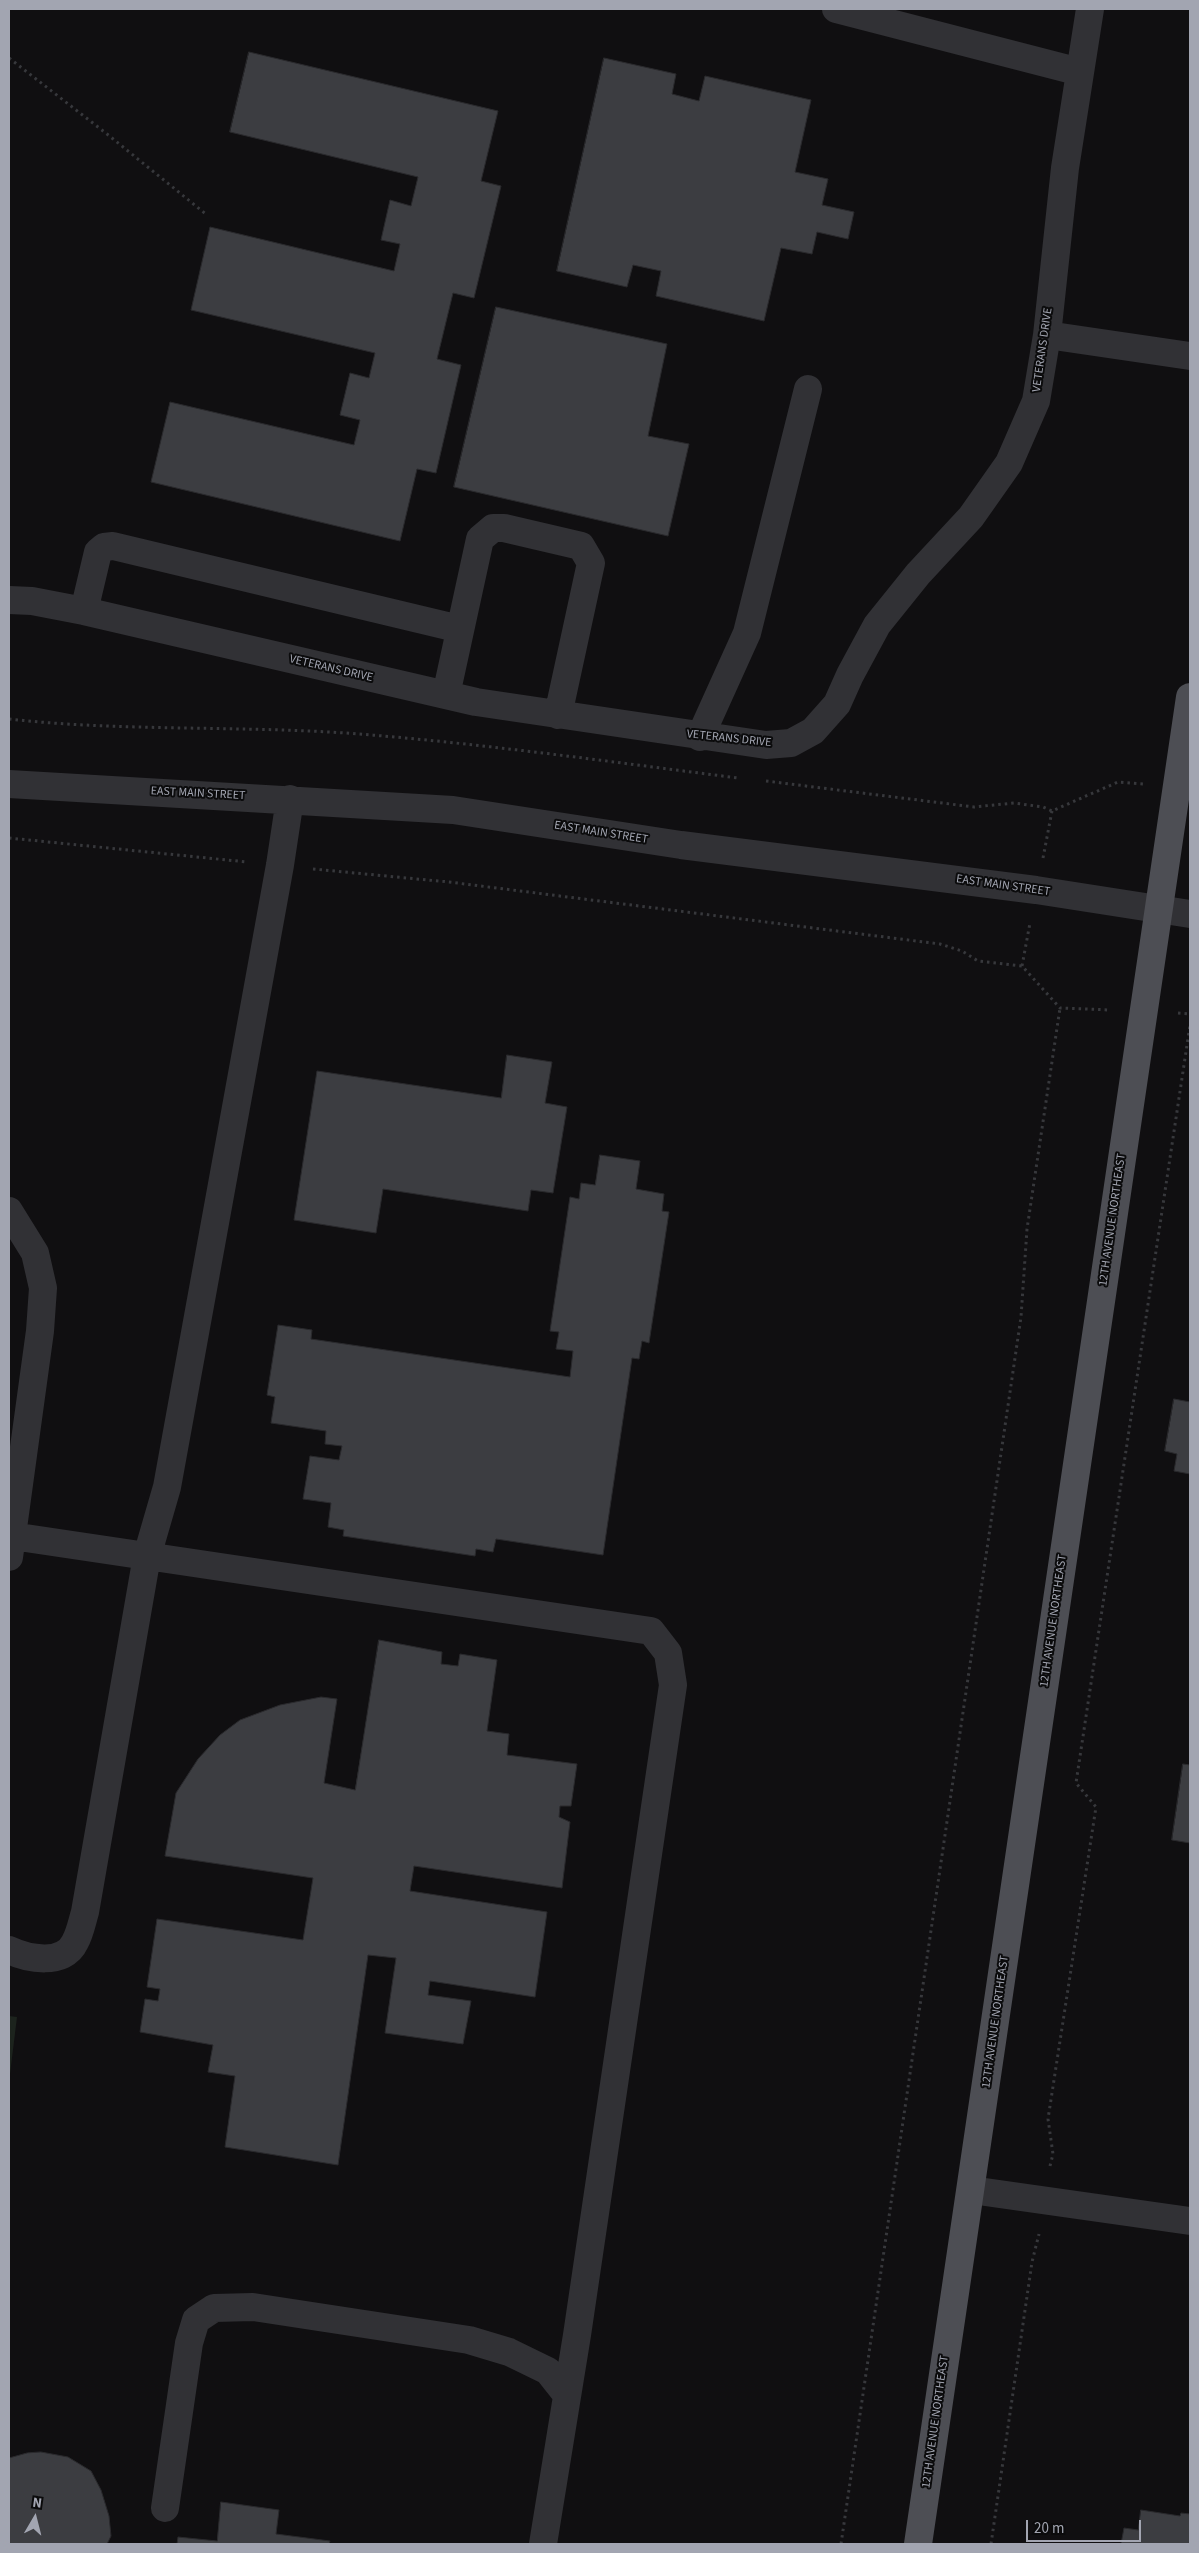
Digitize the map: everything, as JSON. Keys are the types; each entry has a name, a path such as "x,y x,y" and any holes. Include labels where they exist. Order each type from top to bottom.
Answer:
{"main road":[{"name":"12TH AVENUE NORTHEAST","path":"918,2544 1190,697"}],"street":[{"path":"836,9 1080,72"},
{"name":"VETERANS DRIVE","path":"9,600 32,601 84,611 446,695 558,715 700,737 766,745 791,743 813,731 837,704 850,675 877,626 918,574 971,517 1009,463 1036,401 1047,334 1065,168 1090,9"},
{"path":"1047,334 1190,356"},
{"path":"700,737 748,633 808,389"},
{"path":"446,695 480,539 493,528 504,528 581,546 591,563 558,715"},
{"path":"84,611 98,552 104,547 113,546 460,629"},
{"name":"EAST MAIN STREET","path":"9,784 453,810 681,845 1036,890 1190,914"},
{"path":"9,1950 28,1958 48,1959 64,1954 75,1944 85,1912 147,1556 166,1487 280,865 290,799"},
{"path":"9,1212 35,1253 43,1288 39,1340 10,1546 147,1556 651,1631 668,1653 673,1685 543,2544"},
{"path":"971,2190 1190,2221"},
{"path":"166,2508 189,2343 196,2320 214,2308 254,2307 469,2340 509,2352 548,2371 567,2395"}],"path":[{"path":"9,58 108,134 207,215"},
{"path":"9,718 64,724 360,734 524,751 739,778"},
{"path":"758,780 974,807 1014,803 1043,807 1052,811 1118,782 1177,786"},
{"path":"9,838 449,882 940,944 962,951 978,961 1022,966 1060,1008 1144,1012"},
{"path":"841,2544 1020,1327 1027,1229 1060,1008"},
{"path":"991,2544 1032,2262 1038,2245 1053,2154 1048,2118 1096,1807 1076,1783 1100,1636 1131,1412 1190,1025"}],"shaded area":[{"path":"9,2016 17,2017 9,2082"}],"building":[{"path":"249,52 498,111 481,181 501,186 474,298 453,293 437,359 461,365 436,473 417,469 400,541 151,482 170,402 354,445 360,420 340,415 350,373 369,378 375,353 191,310 210,227 394,271 400,244 381,240 390,200 411,206 418,177 230,132"},
{"path":"604,58 676,74 672,94 699,101 705,76 811,100 795,172 828,179 822,205 854,212 848,239 817,232 812,254 781,248 764,321 656,296 661,271 633,265 627,287 557,271"},
{"path":"496,307 667,344 648,436 689,444 668,536 454,487"},
{"path":"507,1055 552,1062 545,1103 567,1107 553,1193 531,1190 528,1211 383,1189 376,1233 294,1220 317,1071 501,1098"},
{"path":"600,1155 640,1161 636,1189 664,1194 662,1211 669,1212 649,1343 642,1341 639,1359 632,1358 603,1555 496,1539 493,1552 476,1549 475,1556 343,1536 344,1530 328,1527 331,1503 303,1499 310,1456 339,1460 342,1446 325,1444 326,1431 271,1423 275,1397 267,1395 278,1325 312,1330 311,1339 570,1377 573,1351 556,1349 559,1332 550,1331 570,1197 579,1199 581,1183 595,1185"},
{"path":"1174,1399 1190,1402 1190,1474 1174,1471 1177,1454 1165,1451"},
{"path":"379,1640 442,1652 441,1664 458,1666 460,1654 497,1660 487,1731 509,1734 507,1755 577,1764 571,1806 560,1806 559,1817 570,1822 562,1888 414,1866 410,1891 547,1912 535,1997 430,1981 428,1995 471,2001 463,2044 385,2033 396,1958 368,1955 338,2165 225,2147 235,2076 208,2072 213,2045 140,2032 145,1999 158,2001 160,1989 147,1987 157,1919 303,1940 313,1878 165,1856 176,1793 198,1759 220,1735 240,1720 280,1705 321,1697 337,1699 324,1783 355,1790"},
{"path":"1183,1764 1190,1765 1190,1843 1172,1840"},
{"path":"41,2452 68,2457 91,2471 101,2490 109,2516 111,2536 107,2544 9,2544 9,2458 27,2453"},
{"path":"221,2502 279,2510 276,2534 330,2541 329,2544 177,2544 178,2537 217,2541"},
{"path":"1141,2510 1180,2516 1181,2513 1190,2514 1190,2544 1121,2544 1124,2528 1138,2530"}]}
